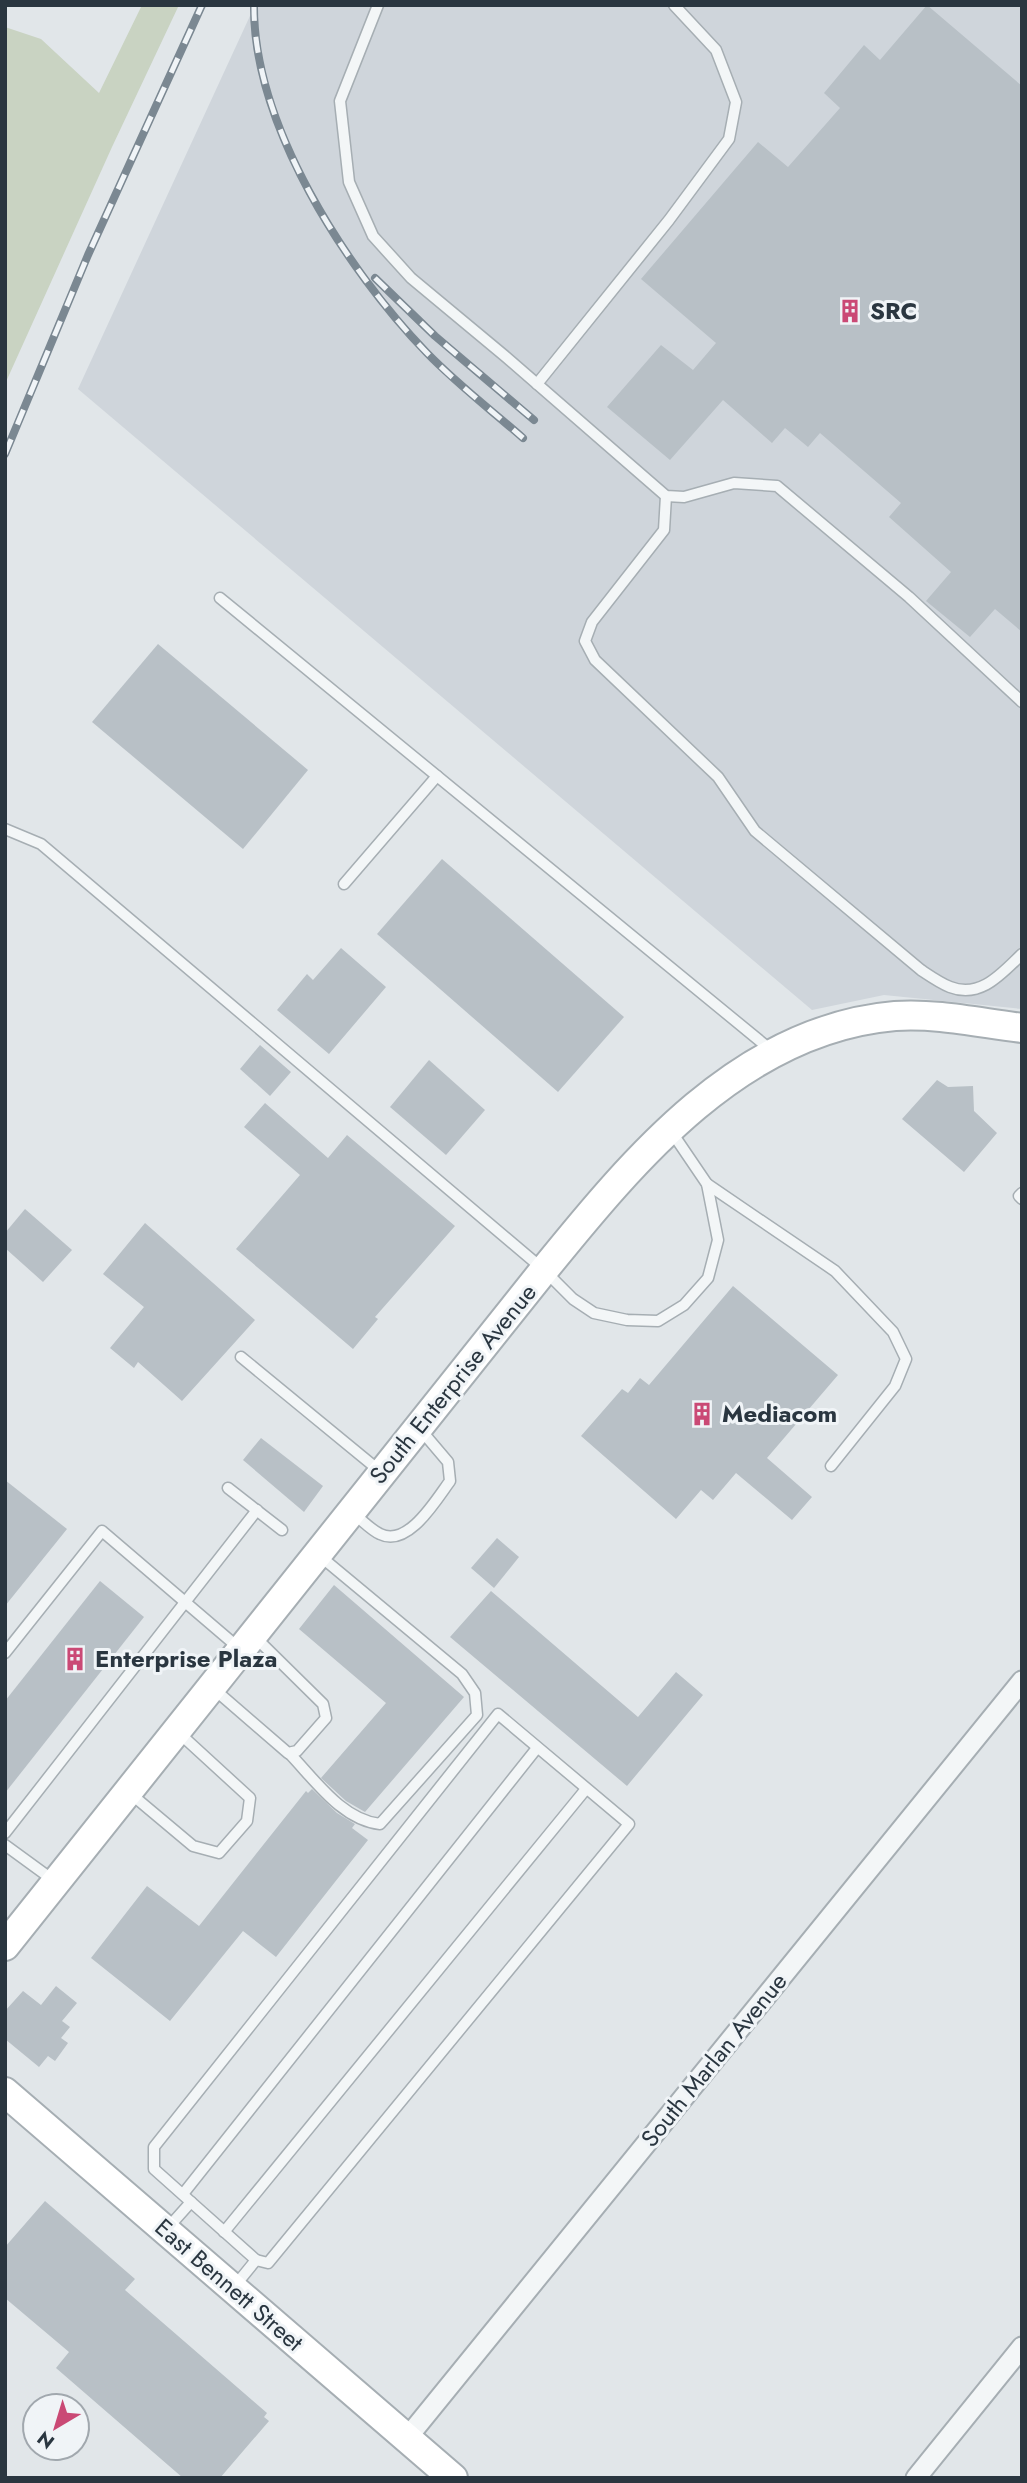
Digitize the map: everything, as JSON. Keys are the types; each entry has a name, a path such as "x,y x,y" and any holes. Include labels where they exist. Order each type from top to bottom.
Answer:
{"street":[{"name":"South Enterprise Avenue","path":"5,1947 544,1270 610,1189 669,1129 714,1092 774,1053 822,1032 895,1016 943,1017 1022,1028"},
{"name":"South Marlan Avenue","path":"407,2438 1022,1681"},
{"name":"East Bennett Street","path":"5,2092 453,2478"},
{"path":"916,2478 1022,2347"}],"lane":[{"path":"378,5 340,101 349,182 373,236 411,278 666,496 684,497 734,483 777,486 909,597 1022,702"},
{"path":"537,384 669,220 729,139 736,102 716,50 674,5"},
{"path":"666,496 664,530 592,622 585,641 595,660 718,777 755,831 921,970 952,988 973,989 990,985 1022,954"},
{"path":"220,598 774,1053"},
{"path":"344,884 437,776"},
{"path":"5,829 41,844 544,1270 573,1299 594,1313 627,1320 658,1321 684,1305 708,1278 718,1240 707,1184"},
{"path":"669,1129 707,1184 835,1270 893,1332 906,1359 895,1386 831,1466"},
{"path":"241,1357 382,1472"},
{"path":"351,1511 381,1535 394,1537 414,1528 450,1481 448,1462 418,1427"},
{"path":"228,1488 282,1530"},
{"path":"5,1833 257,1510"},
{"path":"7,1647 102,1531 186,1603 246,1642 323,1704 326,1718 297,1751 289,1753"},
{"path":"211,1686 278,1747 289,1753 345,1810 365,1822 380,1824 477,1715 475,1693 462,1674 317,1553"},
{"path":"498,1714 537,1748 629,1824 268,2263 256,2260 154,2169 154,2147 498,1714"},
{"path":"127,1792 193,1846 219,1853 247,1821 250,1798 176,1730"},
{"path":"166,2230 187,2198 537,1748"},
{"path":"224,2232 586,1788"},
{"path":"5,1845 56,1882"},
{"path":"233,2288 256,2260"}],"shaded area":[{"path":"255,5 1022,5 1022,1009 884,995 812,1010 78,389"}],"green space":[{"path":"142,5 179,5 5,384 5,27 41,39 99,93"}],"building":[{"name":"SRC","path":"927,5 1022,86 1022,632 995,609 970,637 926,601 951,572 889,517 901,503 820,433 808,447 785,428 772,443 723,400 670,460 607,407 661,345 693,370 716,343 641,279 758,142 788,167 840,108 824,93 864,45 880,60"},
{"path":"158,644 308,770 243,849 92,722"},
{"path":"442,859 624,1017 558,1092 377,934"},
{"path":"341,948 386,987 329,1054 277,1010 307,974 313,980"},
{"path":"260,1045 291,1072 270,1096 240,1069"},
{"path":"429,1060 485,1110 446,1155 390,1107"},
{"path":"937,1080 948,1087 973,1086 974,1111 997,1133 964,1172 902,1119"},
{"path":"265,1103 328,1158 347,1135 455,1226 375,1317 378,1319 353,1349 236,1249 300,1175 244,1127"},
{"path":"25,1209 72,1250 43,1282 5,1248 5,1233"},
{"path":"145,1223 255,1320 182,1401 138,1362 134,1368 110,1348 144,1307 103,1274"},
{"name":"Mediacom","path":"733,1286 838,1375 767,1458 812,1497 792,1520 736,1473 713,1500 701,1490 676,1519 581,1436 622,1389 628,1393 640,1378 649,1385"},
{"path":"261,1438 323,1486 304,1512 243,1460"},
{"path":"5,1480 67,1529 5,1606"},
{"path":"497,1538 519,1557 494,1588 471,1568"},
{"name":"Enterprise Plaza","path":"100,1581 144,1617 5,1793 5,1701"},
{"path":"334,1585 464,1697 365,1812 346,1801 321,1778 386,1703 299,1629"},
{"path":"491,1591 638,1717 676,1672 703,1695 627,1786 450,1637"},
{"path":"312,1789 337,1813 355,1824 352,1828 368,1840 276,1957 243,1931 170,2021 91,1958 147,1886 199,1926 306,1791 308,1793"},
{"path":"56,1986 77,2003 62,2021 70,2027 61,2038 68,2043 55,2061 48,2056 39,2067 5,2039 5,2011 23,1991 41,2005"},
{"path":"45,2201 135,2279 125,2290 267,2413 264,2417 269,2421 220,2478 183,2478 91,2398 91,2392 84,2392 56,2368 69,2352 5,2298 5,2247"}],"railway":[{"path":"5,454 88,255 202,5"},
{"path":"254,5 258,51 269,98 287,146 336,238 396,319 427,353 523,438"},
{"path":"375,278 435,336 534,420"}],"place":[{"name":"SRC","path":"850,311"},
{"name":"Mediacom","path":"702,1414"},
{"name":"Enterprise Plaza","path":"75,1659"}]}
